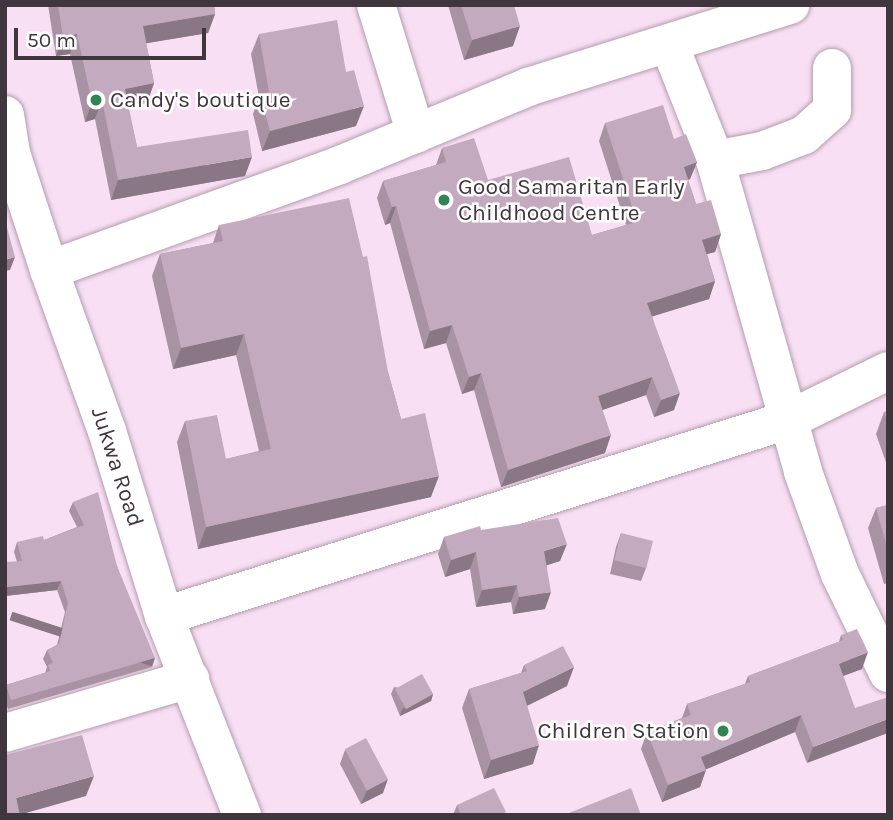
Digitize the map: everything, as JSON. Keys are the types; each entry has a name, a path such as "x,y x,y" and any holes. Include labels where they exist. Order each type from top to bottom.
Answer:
{"street":[{"path":"376,5 416,134"},
{"path":"48,270 416,134 528,87 790,5"},
{"path":"669,44 715,160 788,420 840,574 888,673"},
{"path":"715,160 761,151 804,135 832,110 832,68"},
{"name":"Jukwa Road","path":"5,116 8,155 107,431 163,616 243,815"},
{"path":"163,616 788,420 888,372"},
{"path":"5,733 190,679"}],"building":[{"path":"58,5 214,5 215,14 143,26 154,83 125,89 137,147 248,130 252,157 118,180 102,100 92,102 77,34 63,37"},
{"path":"461,5 514,5 520,26 472,40"},
{"path":"337,20 346,72 354,70 364,106 270,131 260,94 269,92 259,34"},
{"path":"663,105 674,139 686,134 697,162 684,167 696,204 711,200 721,234 702,240 715,281 647,303 680,393 661,400 652,377 598,396 611,435 508,470 481,373 469,377 452,325 430,331 396,206 392,207 383,181 446,162 442,148 474,138 488,180 569,157 592,235 637,222 605,123"},
{"path":"349,198 363,257 367,256 388,372 401,419 425,413 439,476 206,527 185,421 217,415 226,459 271,449 244,334 181,348 160,254 223,241 219,225"},
{"path":"5,220 15,257 5,260"},
{"path":"98,492 117,566 155,658 11,700 6,685 50,671 48,665 53,663 47,650 59,644 68,603 61,581 7,587 5,562 22,561 17,542 43,536 44,540 84,525 73,502"},
{"path":"888,505 888,550 876,508"},
{"path":"558,518 567,544 544,551 551,592 519,597 517,585 482,590 476,552 451,560 444,537 480,526 481,530"},
{"path":"621,533 653,541 646,568 614,560"},
{"path":"857,629 868,652 839,664 855,708 888,697 888,719 813,747 801,715 701,757 706,770 668,785 647,732 691,715 687,704 750,682 748,676 843,640 841,635"},
{"path":"563,646 574,667 523,692 539,745 491,760 469,689 527,671 524,665"},
{"path":"422,674 433,694 406,709 395,689"},
{"path":"82,735 94,776 16,798 20,815 5,815 5,755"},
{"path":"366,738 388,779 367,791 345,749"},
{"path":"494,788 506,812 501,815 461,815 457,805"},
{"path":"631,788 641,815 564,815"}],"place":[{"name":"Candy's boutique","path":"96,100"},
{"name":"Good Samaritan Early Childhood Centre","path":"444,200"},
{"name":"Children Station","path":"723,731"}]}
